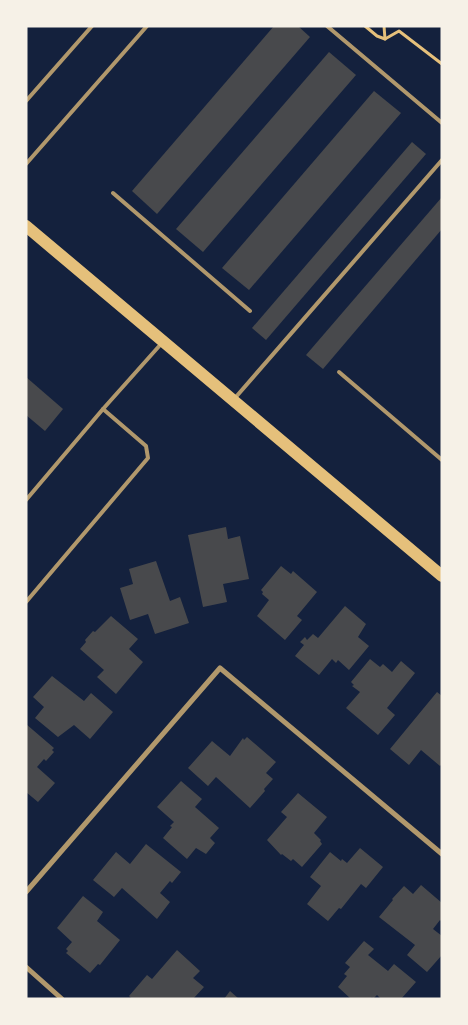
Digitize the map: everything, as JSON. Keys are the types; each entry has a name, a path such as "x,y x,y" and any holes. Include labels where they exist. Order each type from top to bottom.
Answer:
{"main road":[{"path":"26,226 442,576"}],"street":[{"path":"26,892 220,668 442,854"},
{"path":"26,967 62,999"}],"lane":[{"path":"26,101 92,26"},
{"path":"26,164 147,26"},
{"path":"326,26 442,123"},
{"path":"233,401 442,160"},
{"path":"113,193 250,311"},
{"path":"26,500 162,342"},
{"path":"339,372 442,460"},
{"path":"26,602 148,458 146,446 103,409"}],"path":[{"path":"365,26 377,36 385,39"},
{"path":"384,26 385,39"},
{"path":"385,39 399,31 442,64"}],"building":[{"path":"274,26 298,26 310,37 157,214 132,191"},
{"path":"329,52 356,75 203,252 176,229"},
{"path":"374,91 401,113 249,290 222,268"},
{"path":"412,142 426,154 266,340 252,328"},
{"path":"442,197 442,229 323,369 306,355"},
{"path":"26,377 63,409 45,431 26,415"},
{"path":"226,527 228,539 240,536 249,579 223,584 227,602 203,607 188,535"},
{"path":"156,561 170,601 180,597 189,623 155,634 148,614 130,620 120,588 133,584 129,569"},
{"path":"281,566 291,574 293,571 317,592 297,616 302,620 285,640 257,616 269,600 262,594 261,590"},
{"path":"345,606 366,624 358,637 369,646 349,670 338,660 336,663 332,659 319,675 295,656 304,645 300,642 305,637 307,640 313,634 318,638"},
{"path":"111,616 138,639 129,649 143,662 116,694 97,677 104,670 80,649 93,631 95,632"},
{"path":"370,659 380,667 383,664 392,672 401,661 415,673 387,708 395,715 378,735 346,708 360,692 352,686 354,685 351,682"},
{"path":"52,676 84,701 91,693 113,712 90,739 74,725 58,737 35,718 44,707 33,697"},
{"path":"437,692 442,696 442,764 440,766 421,750 409,765 390,749"},
{"path":"26,724 54,748 52,750 54,752 46,761 44,759 37,767 55,783 38,802 26,792"},
{"path":"247,737 276,762 266,773 273,779 250,808 216,777 208,786 188,768 212,741 230,756 243,738 244,740"},
{"path":"181,781 202,799 195,807 219,828 210,838 215,843 206,854 196,848 187,859 163,838 174,822 157,807"},
{"path":"298,793 327,817 314,833 321,840 322,844 302,867 293,859 291,861 281,855 267,840 287,817 281,812"},
{"path":"146,844 181,872 160,893 170,902 157,919 122,888 114,897 93,880 116,852 130,864"},
{"path":"360,848 383,867 366,888 361,884 341,909 339,908 328,921 307,904 321,886 310,877 330,852 341,861 342,859 347,863"},
{"path":"421,885 442,903 442,922 440,920 433,929 442,936 442,955 427,972 407,955 415,945 379,917 404,886 413,894"},
{"path":"83,896 103,912 97,921 120,940 100,965 98,964 90,973 66,953 68,951 66,949 72,942 57,928"},
{"path":"364,941 374,949 368,955 388,971 394,964 416,982 401,999 381,999 377,995 373,999 372,997 371,999 351,999 338,987 347,976 344,974 350,967 345,963"},
{"path":"177,950 200,971 193,978 204,987 193,999 132,999 129,996 147,975 152,979"},
{"path":"230,991 239,999 224,999"}]}
